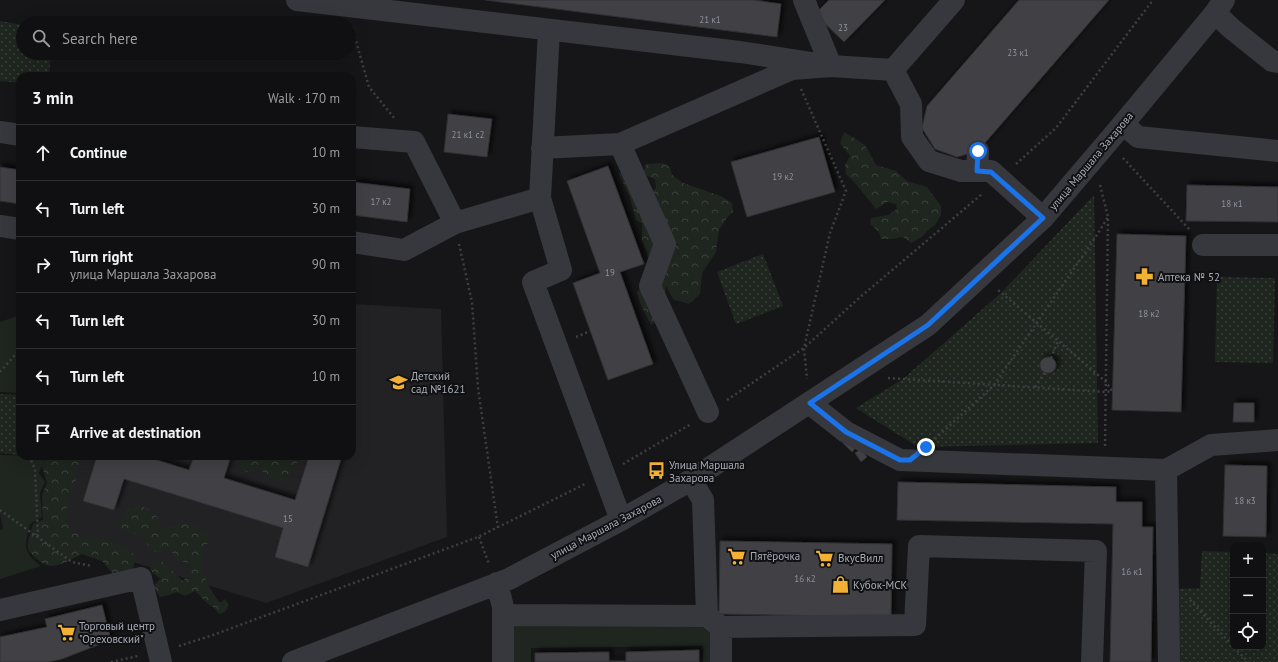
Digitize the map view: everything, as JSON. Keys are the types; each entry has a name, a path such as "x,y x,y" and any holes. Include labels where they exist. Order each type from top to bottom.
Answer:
{"street":[{"path":"297,0 324,1 346,6 740,52 831,66 893,70"},
{"path":"804,0 831,66"},
{"path":"893,70 954,0"},
{"path":"1219,6 1232,29 1272,61 1278,62"},
{"name":"улица Маршала Захарова","path":"294,662 509,579 621,520 691,480 928,325 1043,218 1123,124 1219,6"},
{"path":"549,30 540,198 561,270 533,282 621,520"},
{"path":"542,148 620,144 792,69 831,66"},
{"path":"893,70 911,104 912,137 929,161 961,171 978,161 1043,218"},
{"path":"1123,124 1138,137 1278,152"},
{"path":"0,132 16,134"},
{"path":"356,137 414,142 455,223"},
{"path":"620,144 665,244 650,286 708,412"},
{"path":"356,243 404,250 455,223 540,198"},
{"path":"0,226 16,228"},
{"path":"1203,244 1278,244"},
{"path":"810,403 846,432 900,460 1166,470 1212,445 1278,440"},
{"path":"1166,470 1169,662"},
{"path":"691,480 703,500 714,621 721,662"},
{"path":"503,615 915,625 919,546 1096,552 1092,662"},
{"path":"0,610 108,584 143,572 161,662"},
{"path":"497,583 503,607 503,662"}],"path":[{"path":"999,179 1056,128 1153,0"},
{"path":"346,6 349,16"},
{"path":"356,41 369,87 414,142"},
{"path":"792,69 846,191 830,233 804,348 810,403"},
{"path":"1123,158 1203,244"},
{"path":"1099,182 1108,217 1104,468"},
{"path":"910,460 994,385 1108,217"},
{"path":"455,223 472,302 478,388 498,528"},
{"path":"888,378 1106,392 1112,391 1106,382 995,288"},
{"path":"1051,358 1058,341"},
{"path":"0,372 16,354"},
{"path":"1035,387 1045,372"},
{"path":"31,460 35,469 38,537"},
{"path":"0,510 72,562 94,566 108,584"},
{"path":"478,537 497,583"},
{"path":"1168,576 1230,644"},
{"path":"1236,650 1248,662"}],"shaded area":[{"name":"Детский сад №1621","path":"356,304 441,309 447,537 266,603 51,537 67,460 356,460"}],"green space":[{"path":"0,21 16,24 16,60 50,60 49,72 16,72 16,83 0,81"},
{"path":"844,132 865,145 876,165 896,171 907,181 927,187 941,206 941,215 935,225 922,237 911,243 903,237 881,239 879,232 870,224 871,218 888,215 897,209 896,204 887,202 876,209 846,174 845,165 850,156 840,143"},
{"path":"662,163 670,167 672,175 683,183 721,196 732,203 733,212 719,230 716,252 702,273 700,294 689,304 673,299 666,286 658,320 651,325 640,303 637,292 643,286 650,268 647,252 642,241 642,223 636,220 630,197 618,172 625,175 649,194 656,188 655,179 643,174 646,164"},
{"path":"1094,195 1098,443 918,447 856,408 903,379 1001,293"},
{"path":"763,254 783,306 736,324 717,272"},
{"path":"1217,277 1275,278 1273,363 1215,362"},
{"path":"16,316 16,393 0,392 0,322"},
{"path":"0,394 16,395 16,455 0,453"},
{"path":"0,455 16,455 16,460 44,460 39,473 45,482 40,493 42,517 30,524 26,543 28,552 41,566 0,579 0,530 3,529 0,513"},
{"path":"45,460 79,460 75,484 66,511 69,528 82,536 102,538 125,547 136,556 133,569 115,576 102,561 82,554 59,565 53,566 42,563 35,558 28,550 28,542 33,524 43,520 42,495 47,483 42,466"},
{"path":"242,460 298,460 295,468 285,481 270,477 259,469 247,472 241,469"},
{"path":"141,506 150,510 156,515 162,531 173,525 193,523 210,536 204,551 202,567 204,576 214,595 219,602 222,602 225,599 229,605 225,612 219,614 195,591 185,596 177,592 160,597 153,586 160,579 150,570 154,561 163,562 183,581 191,572 190,563 180,561 174,557 171,548 161,552 149,552 145,535 127,533 118,525 128,509"},
{"path":"1202,551 1230,552 1230,650 1266,650 1266,553 1278,554 1278,662 1177,662 1177,589 1200,588"},
{"path":"509,622 707,624 714,629 714,662 703,662 703,646 531,648 531,662 509,662"}],"building":[{"path":"485,0 754,0 781,4 777,37"},
{"path":"829,0 885,0 844,42 815,14"},
{"path":"1019,0 1109,0 978,151 957,157 935,149 922,128 927,106"},
{"path":"448,114 492,119 487,157 444,152"},
{"path":"819,137 835,192 747,217 731,162"},
{"path":"608,166 644,264 620,272 653,364 608,380 573,283 600,273 567,181"},
{"path":"0,167 16,169 16,203 0,201"},
{"path":"356,182 410,189 407,222 356,216"},
{"path":"1187,185 1278,187 1278,222 1186,221"},
{"path":"1117,234 1186,236 1181,412 1112,410"},
{"path":"1048,357 1054,359 1056,365 1054,371 1048,373 1042,371 1040,365 1042,359"},
{"path":"1234,403 1254,403 1254,422 1233,422"},
{"path":"849,436 858,445 852,452 843,443"},
{"path":"861,449 867,457 861,462 855,453"},
{"path":"96,460 157,460 189,470 193,460 230,460 224,478 295,500 308,460 341,460 308,567 275,557 283,528 124,479 114,510 83,501"},
{"path":"1225,465 1267,466 1266,537 1223,536"},
{"path":"898,482 1116,487 1116,502 1142,502 1142,527 1153,527 1151,662 1110,662 1113,524 897,520"},
{"path":"720,541 892,544 891,617 719,614"},
{"name":"Торговый центр \"Ореховский\"","path":"102,605 111,640 62,659 48,662 0,662 0,637 47,627 45,619"},
{"path":"699,650 699,662 535,662 535,653 609,652 609,661 626,661 626,652"}],"place":[{"name":"Аптека № 52","path":"1145,277"},
{"name":"Детский сад №1621","path":"398,382"},
{"name":"Улица Маршала Захарова","path":"656,471"},
{"name":"Пятёрочка","path":"737,556"},
{"name":"ВкусВилл","path":"825,558"},
{"name":"Кубок-МСК","path":"840,585"},
{"name":"Торговый центр \"Ореховский\"","path":"66,632"}],"route":[{"path":"926,447 910,460 900,460 846,432 810,403 928,325 1043,218 991,172 977,171 978,151"}]}
